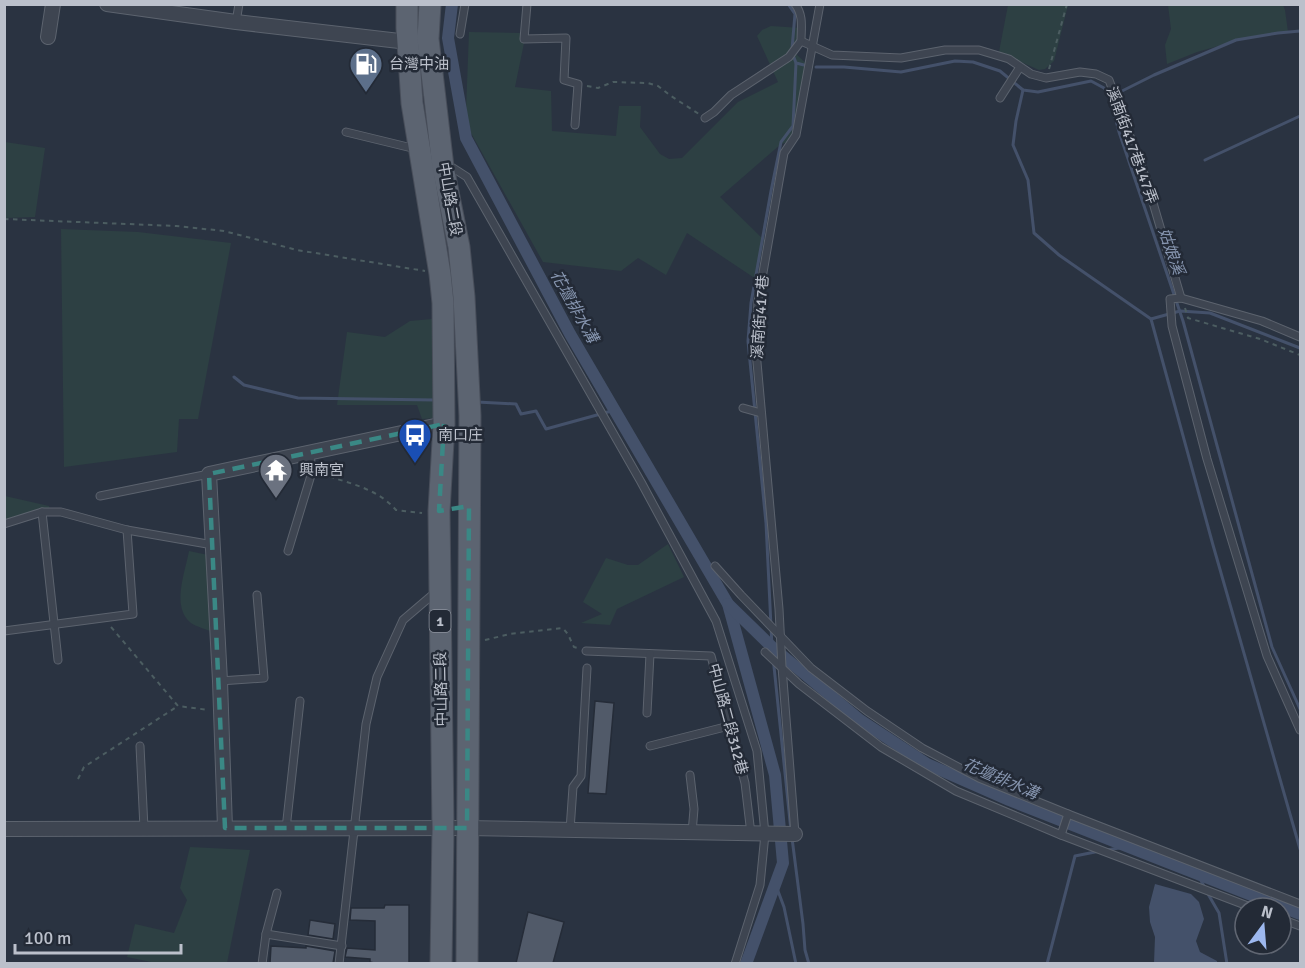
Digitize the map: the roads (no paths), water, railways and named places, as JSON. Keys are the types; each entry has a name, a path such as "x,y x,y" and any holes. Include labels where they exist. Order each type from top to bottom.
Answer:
{"main road":[{"name":"中山路二段","path":"407,4 412,103 443,303 444,410 439,511 440,588 455,828 467,963"},
{"name":"中山路二段","path":"430,4 428,39 443,167 459,247 464,297 470,416 468,645 455,828 441,963"},
{"path":"439,511 469,506"}],"street":[{"path":"48,37 53,4"},
{"path":"106,4 408,42"},
{"path":"225,828 220,681 208,474 310,452 444,410"},
{"path":"4,828 455,828 795,834"}],"lane":[{"path":"237,22 238,4"},
{"path":"460,34 465,4"},
{"path":"527,4 524,39 566,38 564,80 578,84 574,124"},
{"path":"705,118 731,95 789,57 801,41 802,19 795,4"},
{"name":"溪南街417巷","path":"795,834 779,609 756,351 758,301 784,153 796,135 820,4"},
{"path":"801,41 832,55 901,58 945,50 979,50 1009,59 1020,67 1000,98"},
{"name":"溪南街417巷147弄","path":"1020,67 1031,74 1047,78 1080,72 1096,74 1109,80 1146,179 1181,298"},
{"path":"346,132 420,150"},
{"path":"443,167 453,168 467,177 641,482 717,621 757,751 760,885 735,963"},
{"path":"1300,337 1262,321 1181,298 1170,299 1172,326 1213,481 1267,656 1300,730"},
{"path":"743,408 761,413"},
{"path":"288,551 312,472 310,452"},
{"path":"100,496 208,474"},
{"path":"4,524 42,512 61,512 127,530 213,545"},
{"path":"42,512 58,660"},
{"path":"4,631 133,614 127,530"},
{"path":"715,566 811,668 867,711 922,748 979,778 1300,904"},
{"path":"339,963 366,724 377,677 403,620 440,588"},
{"path":"220,681 264,678 257,596"},
{"name":"中山路二段312巷","path":"586,651 711,656 758,834"},
{"path":"765,652 799,684 881,747 956,791 1061,835 1233,900"},
{"path":"646,713 650,654"},
{"path":"570,830 573,787 581,776 587,668"},
{"path":"286,829 300,701"},
{"path":"650,746 729,726"},
{"path":"140,746 144,828"},
{"path":"690,775 694,809 692,833"},
{"path":"1061,835 1068,814"},
{"path":"262,963 266,934 277,893"},
{"path":"266,934 342,946"}],"water":[{"path":"1155,884 1191,894 1199,902 1204,919 1196,941 1200,952 1217,963 1154,963 1155,937 1150,922 1149,907"}],"waterway":[{"name":"花壇排水溝","path":"452,4 448,38 466,138 570,334 728,604 775,775 783,863 746,964"},
{"name":"姑娘溪","path":"788,4 795,14 792,49"},
{"path":"1114,95 1236,40 1300,31"},
{"name":"姑娘溪","path":"793,55 796,63 804,65"},
{"name":"姑娘溪","path":"816,67 901,72 955,61 973,62 1000,71 1023,90 1038,92 1091,81 1104,88 1110,97 1119,132 1183,321 1272,647 1300,709"},
{"path":"791,831 772,647 766,523 748,341 751,303 781,142 793,126 796,63"},
{"path":"1023,90 1013,145 1028,180 1034,233 1059,255 1151,319 1300,849"},
{"path":"1205,160 1300,116"},
{"path":"1151,319 1180,311 1210,313 1300,348"},
{"path":"234,377 244,385 298,398 435,400"},
{"path":"477,402 516,404 521,414 536,411 546,429 615,410"},
{"name":"花壇排水溝","path":"728,604 772,647 860,720 927,764 1009,800 1300,914"},
{"path":"792,838 805,950 809,964"},
{"path":"1107,850 1125,847"},
{"path":"1047,964 1075,856 1100,851"},
{"path":"1198,875 1205,888"},
{"path":"775,883 784,907 796,964"},
{"path":"1208,894 1219,913 1227,964"}],"place":[{"name":"台灣中油","path":"366,93"},
{"name":"南口庄","path":"415,464"},
{"name":"興南宮","path":"276,499"}]}
